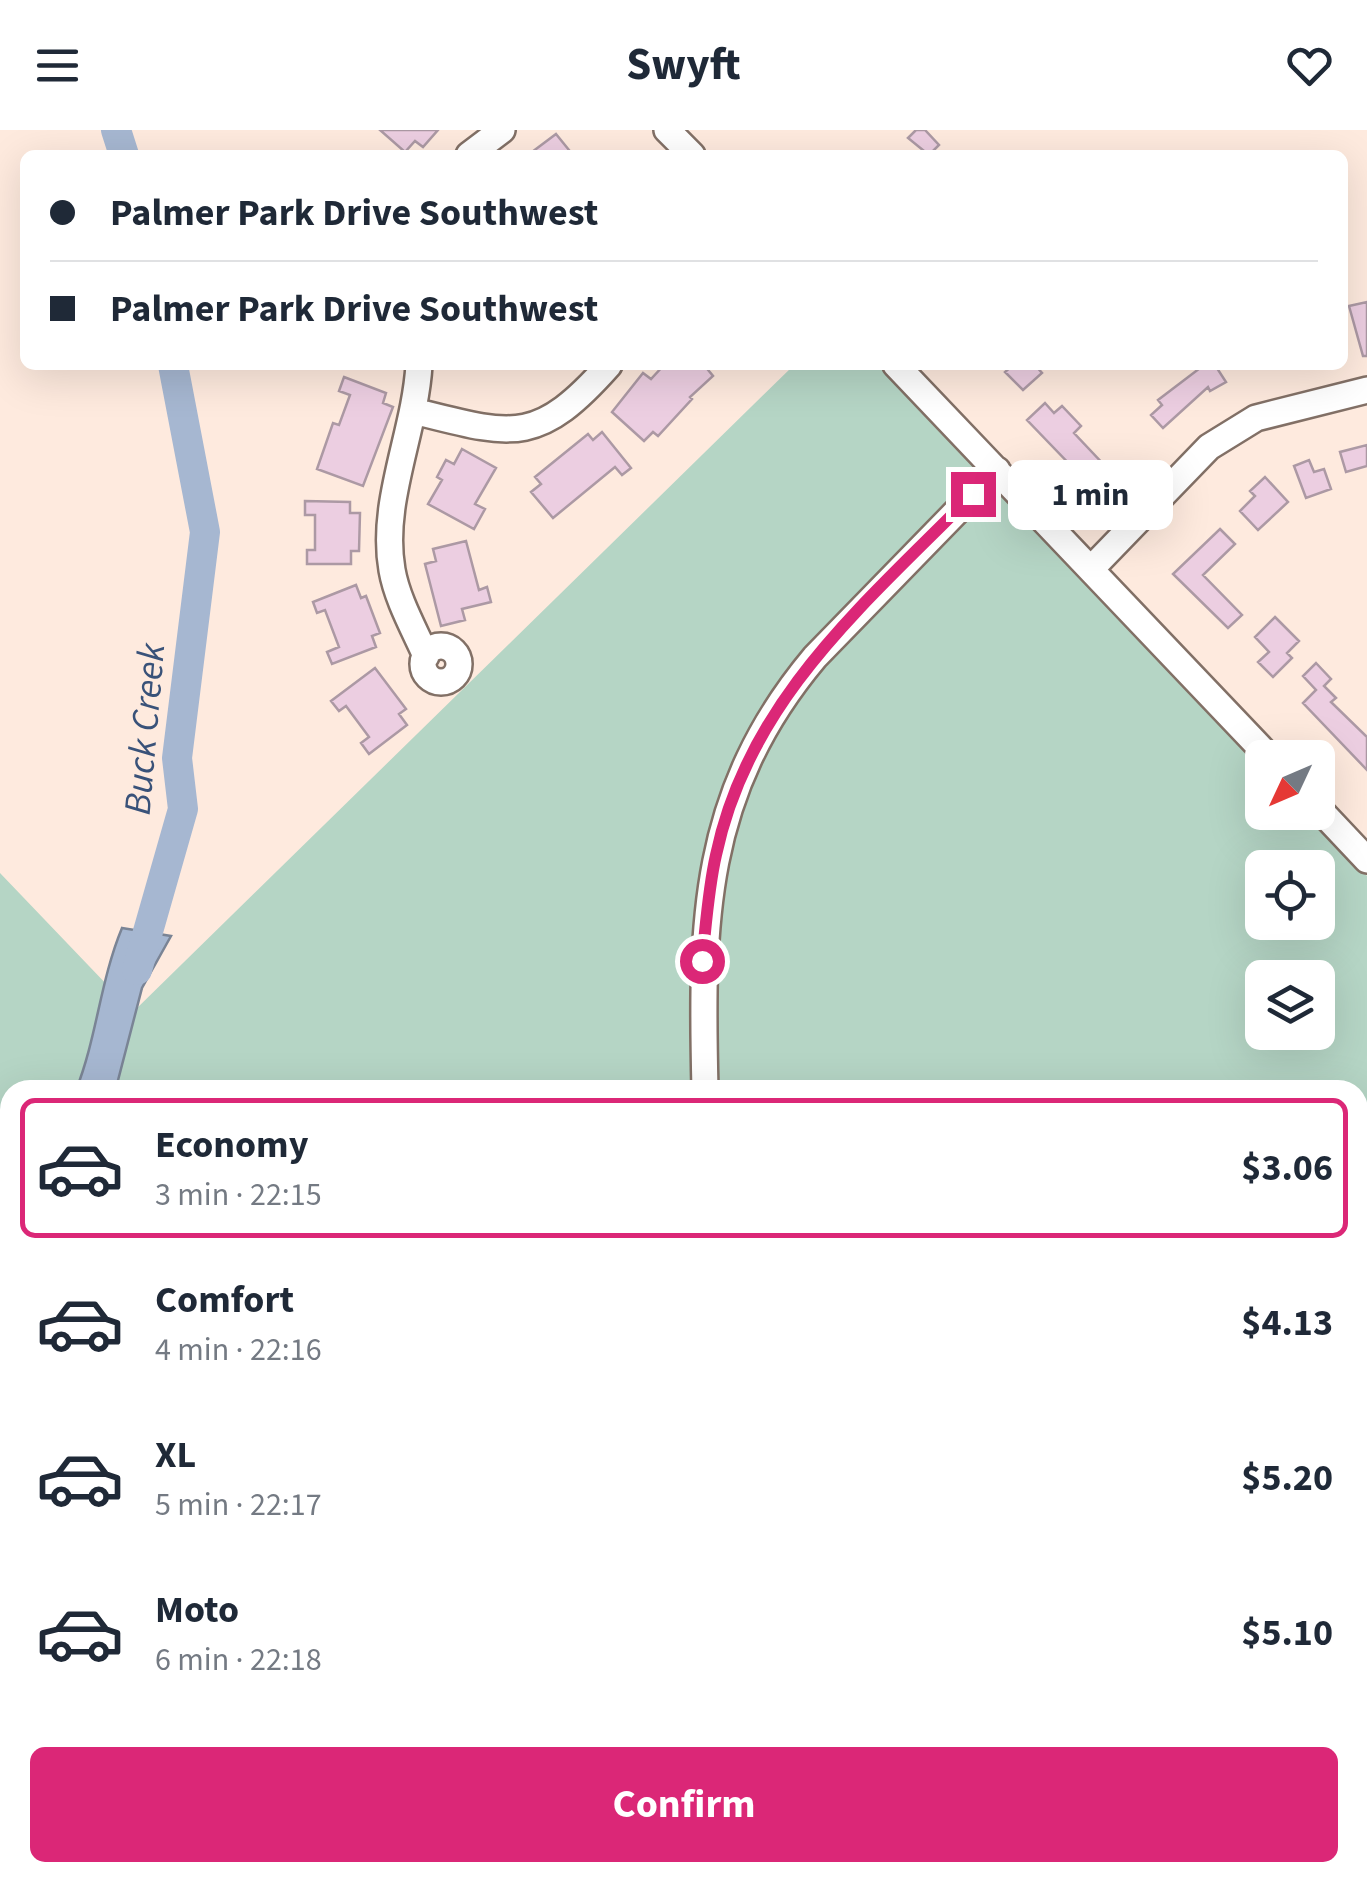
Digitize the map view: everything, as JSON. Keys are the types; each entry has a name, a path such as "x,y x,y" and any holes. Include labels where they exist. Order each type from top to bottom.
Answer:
{"street":[{"path":"476,150 502,130"},
{"path":"668,130 687,150"},
{"path":"418,370 414,411 388,536 392,573 426,656"},
{"path":"414,411 504,432 540,425 572,405 605,370"},
{"path":"901,370 1253,740"},
{"path":"1092,570 1209,447 1256,418 1367,390"},
{"path":"704,1080 702,961 716,852 741,776 758,739 788,688 815,657 869,597 997,470"},
{"path":"1335,826 1367,860"}],"green space":[{"path":"789,370 883,370 1245,749 1245,830 1322,830 1367,876 1367,1080 0,1080 0,873 133,1012"}],"water":[{"path":"122,928 171,936 142,988 118,1080 79,1080 89,1050 108,968"}],"building":[{"path":"380,130 438,130 423,147 415,141 403,150"},
{"path":"916,130 925,130 939,145 934,150 923,150 908,138"},
{"path":"556,134 569,150 535,150"},
{"path":"1367,302 1367,356 1363,356 1349,306"},
{"path":"659,370 708,370 713,376 658,436 653,432 644,441 612,412 643,373 651,379"},
{"path":"1039,370 1042,373 1023,390 1005,372"},
{"path":"1197,370 1218,370 1226,382 1210,391 1208,387 1163,428 1151,415 1162,405 1158,400"},
{"path":"344,377 386,393 383,403 393,407 363,486 317,469 333,423 339,425 350,395 339,391"},
{"path":"1045,403 1054,413 1062,406 1081,426 1074,433 1123,485 1106,502 1027,420"},
{"path":"602,432 631,468 622,475 615,467 553,518 531,492 541,484 535,477 588,434 593,440"},
{"path":"1367,445 1367,466 1346,472 1340,452"},
{"path":"462,449 496,468 475,504 485,509 474,529 428,504 442,480 437,477 446,460 454,464"},
{"path":"1309,460 1314,472 1324,469 1331,489 1306,498 1294,466"},
{"path":"1265,477 1288,502 1258,530 1240,511 1255,496 1250,491"},
{"path":"305,501 350,502 350,513 360,513 359,551 351,551 351,564 307,564 307,550 315,550 315,515 305,515"},
{"path":"1220,529 1235,544 1203,575 1242,615 1228,628 1173,574"},
{"path":"466,541 479,590 487,587 491,602 462,609 465,620 441,626 425,564 436,561 433,549"},
{"path":"356,585 361,598 366,596 380,633 372,636 376,647 332,664 327,652 339,647 325,610 317,613 313,602"},
{"path":"1275,617 1299,641 1287,653 1292,658 1273,677 1258,662 1269,652 1255,637"},
{"path":"1316,663 1331,679 1324,686 1336,698 1331,702 1367,737 1367,770 1303,703 1316,690 1303,676"},
{"path":"375,668 406,709 399,714 407,725 369,754 361,743 369,737 346,706 339,711 331,701"}],"waterway":[{"name":"Buck Creek","path":"116,130 122,150"},
{"name":"Buck Creek","path":"137,970 183,809 177,758 205,532 174,370"}],"route":[{"path":"702,961 716,852 741,776 758,739 788,688 815,657 973,494"}]}
